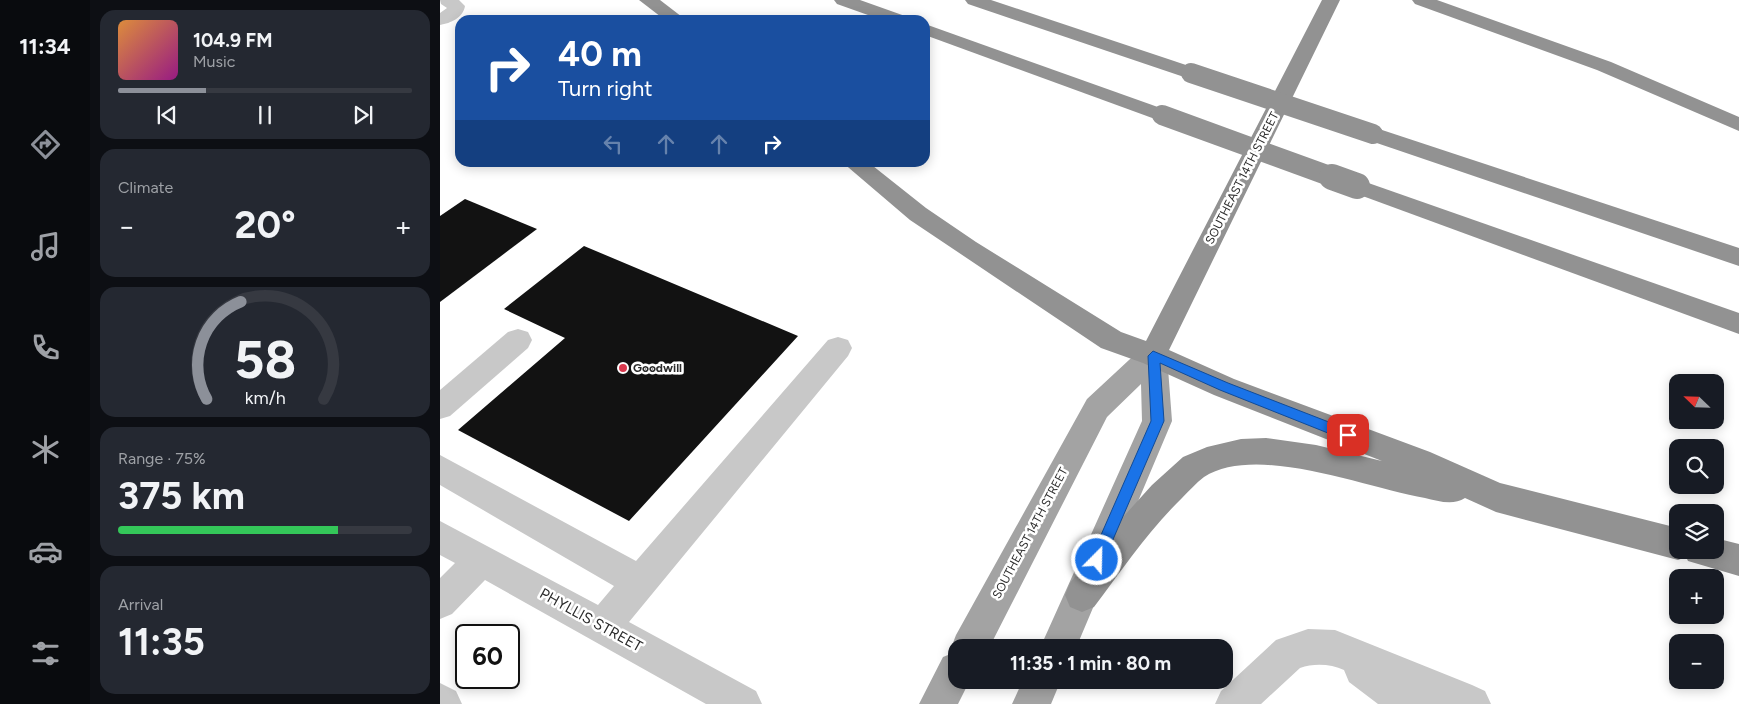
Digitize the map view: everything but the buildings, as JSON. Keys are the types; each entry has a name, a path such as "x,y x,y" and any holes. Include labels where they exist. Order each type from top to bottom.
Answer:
{"highway":[{"path":"648,0 670,15"},
{"path":"844,0 885,15"},
{"path":"974,0 1739,257"},
{"name":"SOUTHEAST 14TH STREET","path":"1153,356 1331,0"},
{"path":"1421,0 1604,66 1739,125"},
{"path":"930,31 1739,324"},
{"path":"859,167 918,214 967,248 1111,340 1224,387 1418,462 1496,497"},
{"path":"1082,595 1140,521 1168,490 1193,468 1221,456 1259,451 1305,456 1388,477 1496,497 1669,542"},
{"path":"1724,556 1739,560"}],"main road":[{"path":"1062,639 1158,421 1153,356"},
{"name":"SOUTHEAST 14TH STREET","path":"973,639 1097,408 1153,356"},
{"path":"938,704 948,685"},
{"path":"1032,704 1039,689"}],"street":[{"path":"440,20 455,12 456,6 447,0"},
{"path":"440,406 518,340"},
{"path":"603,626 838,348"},
{"path":"440,470 640,582"},
{"name":"PHYLLIS STREET","path":"440,537 743,704"},
{"path":"440,602 482,560"},
{"path":"1234,704 1289,652 1308,647 1335,648 1472,704"},
{"path":"1335,648 1409,704"}],"place":[{"name":"Goodwill","path":"623,368"}],"route":[{"path":"1097,560 1158,421 1153,356 1224,387 1348,435"}]}
